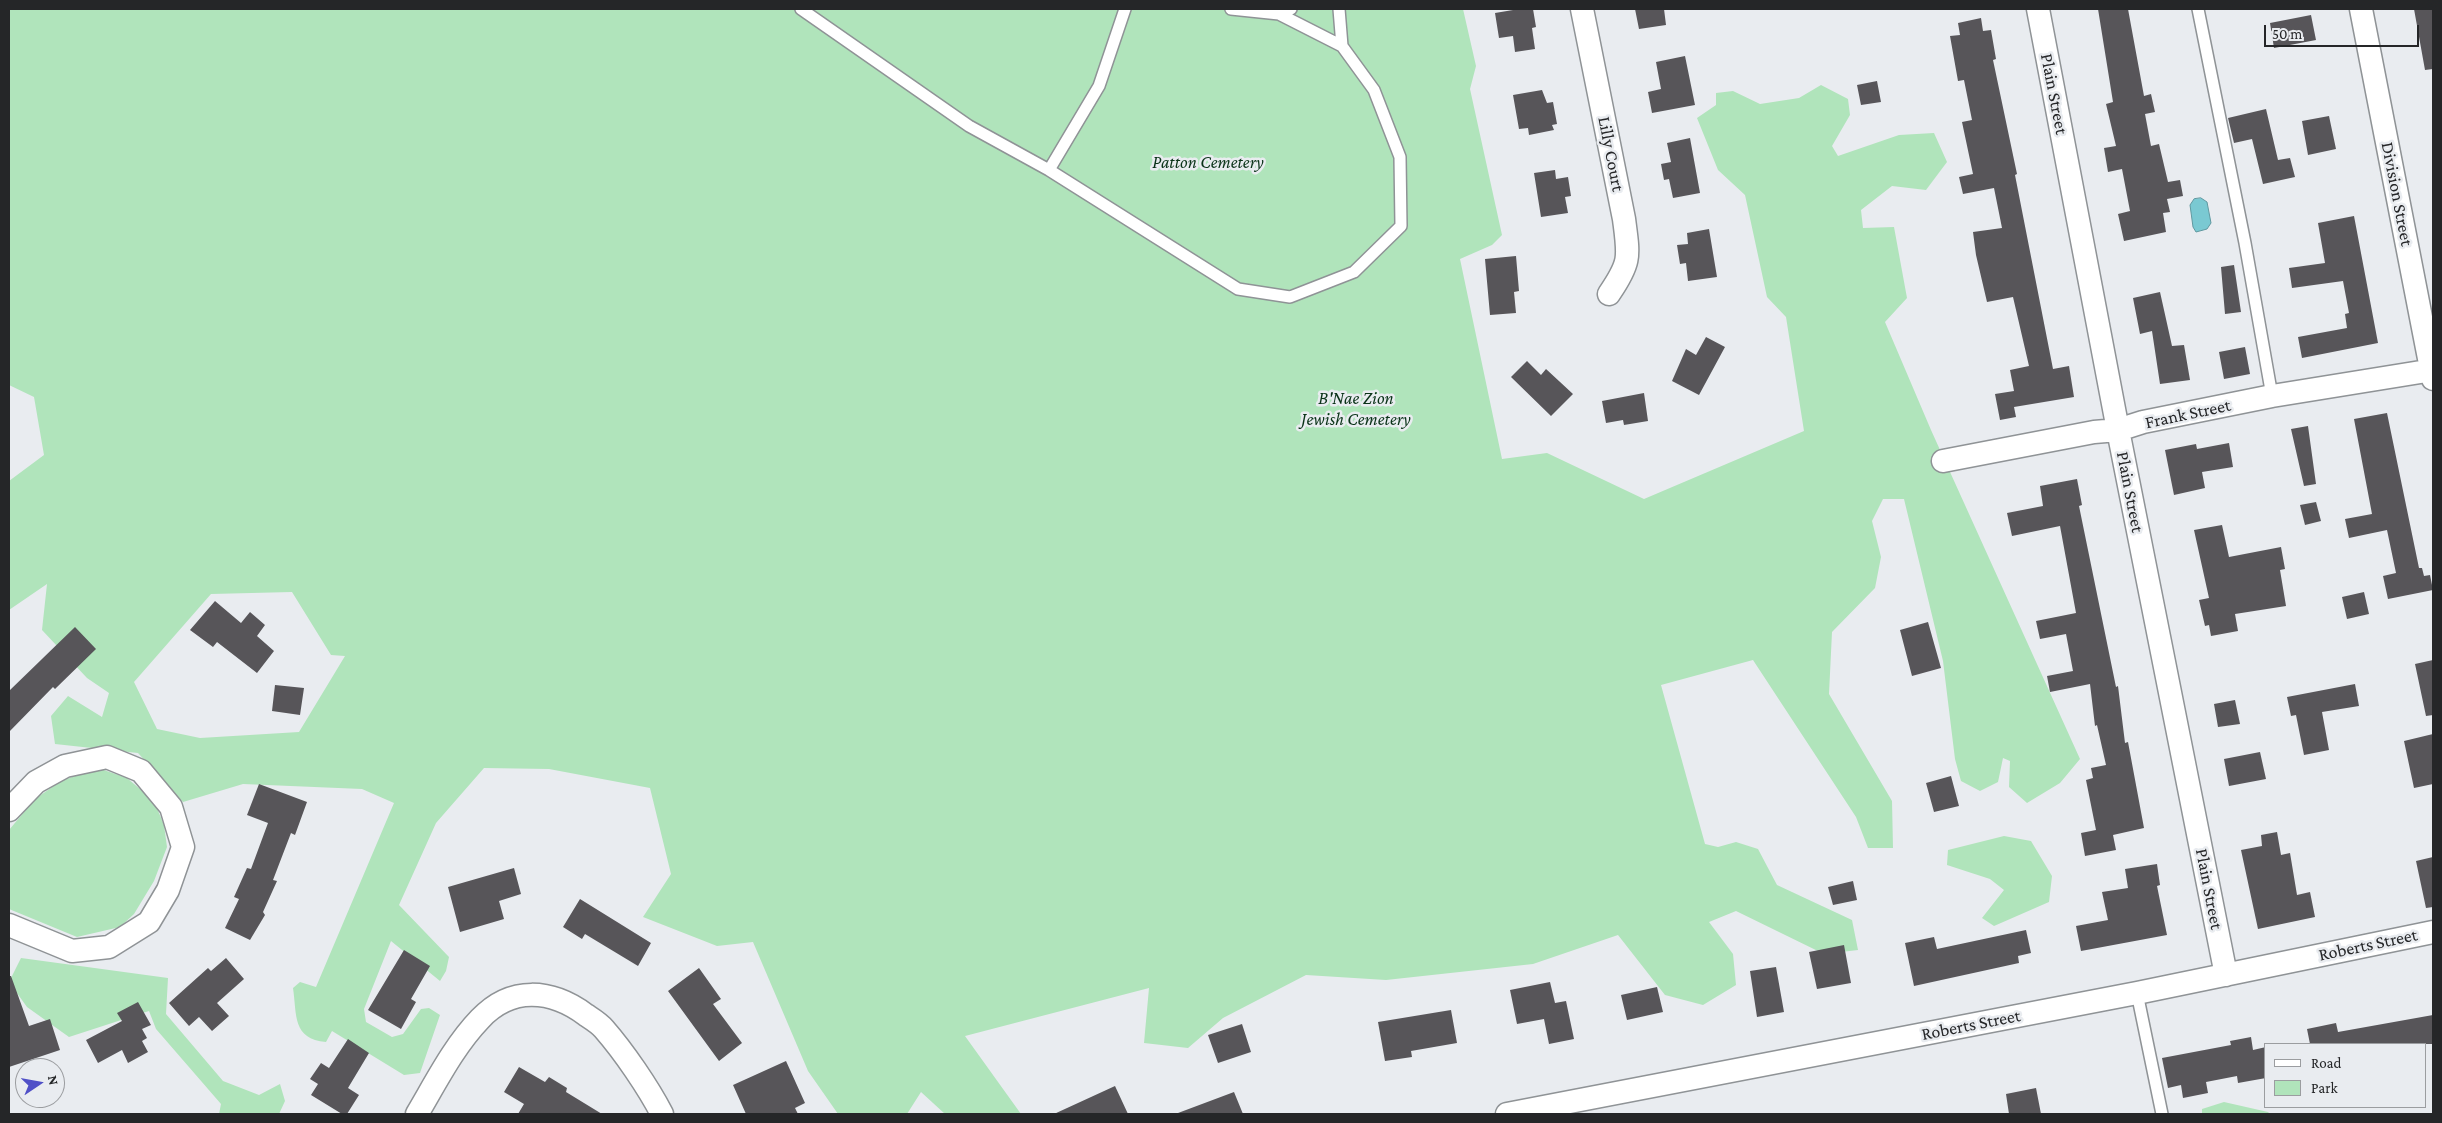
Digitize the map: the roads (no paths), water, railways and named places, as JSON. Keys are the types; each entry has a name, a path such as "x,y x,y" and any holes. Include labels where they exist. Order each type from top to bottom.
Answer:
{"street":[{"name":"Lilly Court","path":"1582,9 1624,219 1628,248 1626,269 1609,294"},
{"name":"Plain Street","path":"2038,9 2118,430 2226,975"},
{"name":"Division Street","path":"2361,9 2433,373"},
{"name":"Frank Street","path":"1943,461 2094,432 2118,430 2142,422 2272,396 2433,373"},
{"path":"9,810 36,782 65,766 107,757 142,771 171,807 183,847 168,890 149,922 109,947 72,951 9,925"},
{"name":"Roberts Street","path":"1507,1114 2137,993 2433,932"},
{"path":"416,1114 462,1040 481,1018 506,998 536,993 570,1003 603,1028 654,1099 662,1114"}],"lane":[{"path":"1049,170 1099,86 1124,9"},
{"path":"807,10 874,62 969,126 1049,170 1238,289 1290,296 1354,272 1401,226 1400,157 1374,90 1342,46 1279,14 1231,9"},
{"path":"1279,14 1291,9"},
{"path":"1339,9 1342,46"},
{"path":"2198,9 2245,243 2272,396"},
{"path":"2137,993 2162,1114"}],"water":[{"path":"2201,198 2207,202 2211,223 2207,229 2196,232 2193,227 2190,205 2194,199"}],"park label":[{"name":"Patton Cemetery","path":"1208,162"},
{"name":"B'Nae Zion Jewish Cemetery","path":"1356,408"}]}
